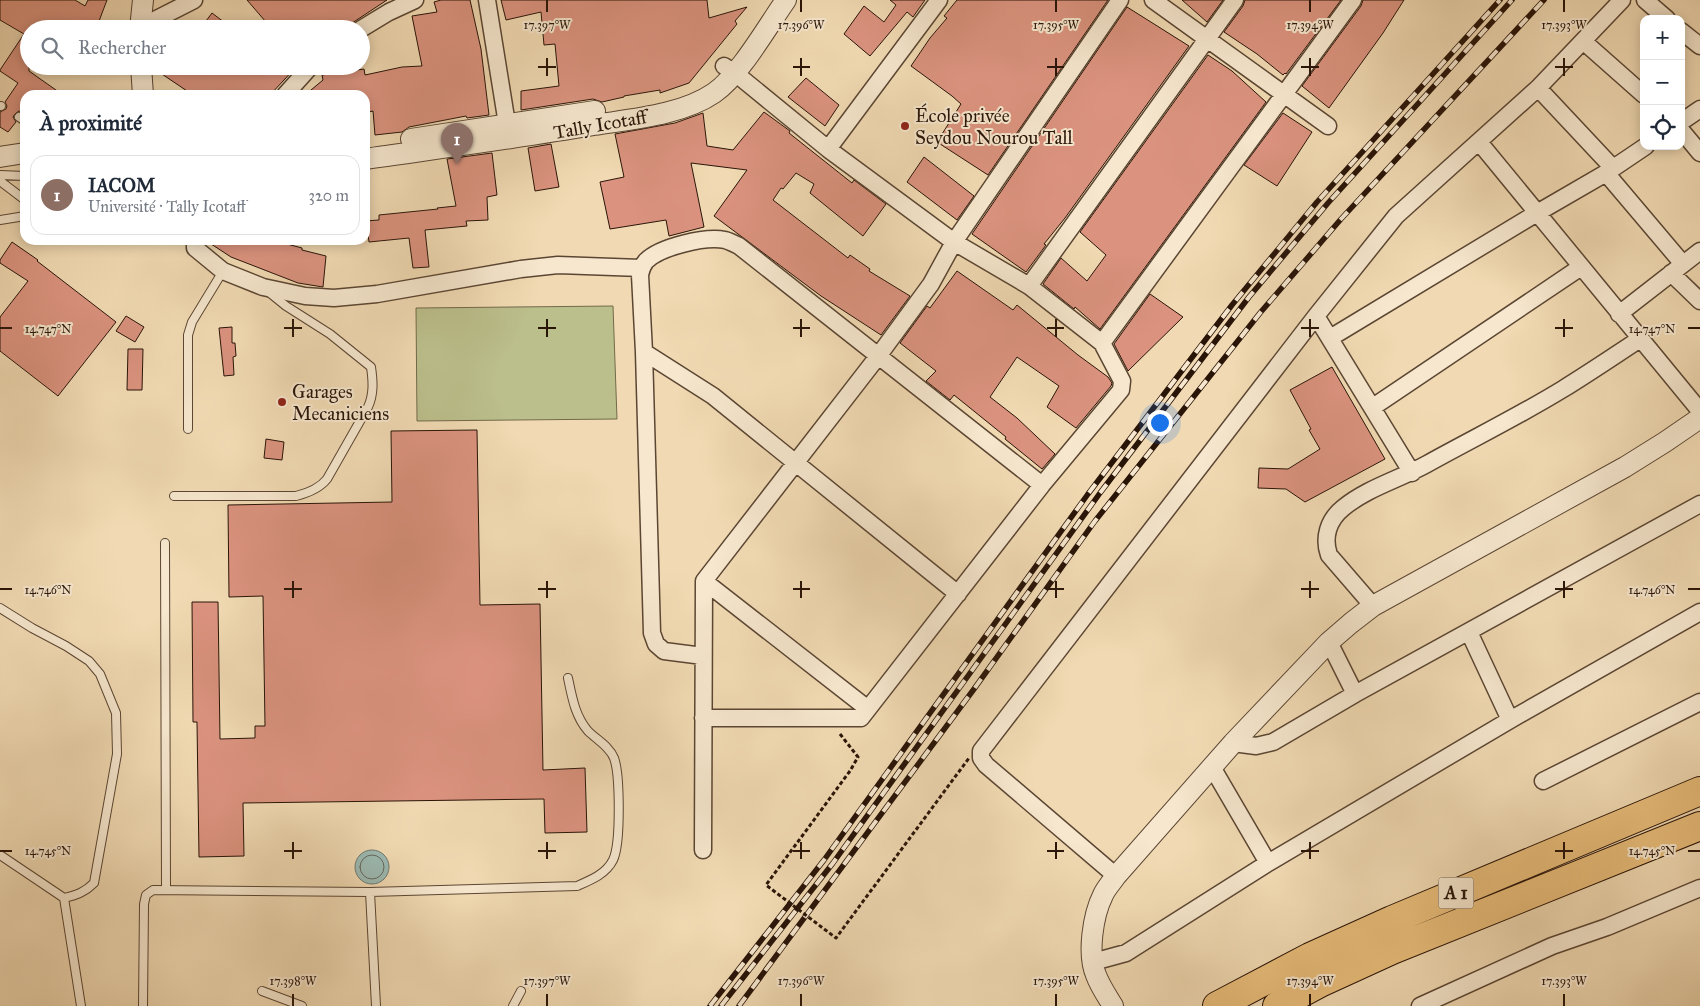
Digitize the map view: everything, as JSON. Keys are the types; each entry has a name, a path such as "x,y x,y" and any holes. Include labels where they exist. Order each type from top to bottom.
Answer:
{"highway":[{"name":"A 1","path":"1217,1006 1310,957 1392,920 1700,791"},
{"name":"A 1","path":"1276,1006 1322,982 1392,950 1700,826"}],"street":[{"path":"141,20 143,0"},
{"path":"155,20 194,0"},
{"path":"370,24 414,0"},
{"path":"487,0 507,124"},
{"name":"Tally Icotaff","path":"370,158 514,138 663,113 691,104 714,93 769,0"},
{"name":"Tally Icotaff","path":"370,145 655,102 682,94 729,69 786,0"},
{"path":"828,149 939,0"},
{"path":"703,850 704,581 879,355 931,284 954,242 1120,0"},
{"path":"1153,0 1328,126"},
{"path":"1029,286 1235,0"},
{"path":"1102,343 1353,0"},
{"path":"1116,876 986,765 981,758 981,751 1316,316 1396,216 1538,88 1622,0"},
{"path":"1645,0 1662,15"},
{"path":"1685,33 1700,46"},
{"path":"1583,40 1640,91"},
{"path":"703,718 860,718 1042,485 1121,390 1122,381 1102,343 1029,286 954,242 828,149 729,69"},
{"path":"142,75 143,90"},
{"path":"289,90 303,75"},
{"path":"1538,88 1609,171 1700,301"},
{"path":"1685,119 1700,109"},
{"path":"1685,135 1700,154"},
{"path":"0,145 20,142"},
{"path":"1479,142 1700,412"},
{"path":"1330,338 1609,171 1640,150"},
{"path":"0,157 20,154"},
{"path":"703,656 664,651 656,644 652,633 640,275 641,268 647,260 660,252 683,244 708,240 724,240 739,246 1042,485"},
{"path":"195,245 195,248 223,271 262,287 305,296 334,298 377,294 521,269 558,265 641,268"},
{"path":"1619,314 1700,251"},
{"path":"1373,407 1581,267"},
{"path":"1316,316 1412,473"},
{"path":"1373,606 1329,556 1326,546 1327,532 1332,520 1342,508 1365,494 1412,473 1562,389 1640,339"},
{"path":"644,352 713,396 958,594"},
{"path":"1112,1006 1095,974 1092,955 1097,909 1103,895 1116,876 1233,743 1329,642 1373,606 1625,467 1700,418"},
{"path":"1233,743 1256,746 1273,742 1355,694 1700,504"},
{"path":"704,581 868,709"},
{"path":"1093,962 1126,953 1268,863 1510,720 1700,612"},
{"path":"1469,632 1510,720"},
{"path":"1329,642 1355,694"},
{"path":"1543,782 1700,702"},
{"path":"1212,767 1268,863"},
{"path":"1420,1006 1552,946 1607,927 1700,888"}],"lane":[{"path":"0,175 20,176"},
{"path":"0,181 20,196"},
{"path":"0,220 20,217"},
{"path":"188,429 188,335 192,322 223,271"},
{"path":"174,496 296,496 311,491 327,479 372,400 373,380 371,367 330,334 286,306 262,287"},
{"path":"165,543 166,889"},
{"path":"0,608 89,661 100,674 116,713 117,754 94,883 85,891 76,896 64,898 0,855"},
{"path":"143,1006 144,904 146,895 153,890 370,892 577,886 604,872 614,859 618,843 617,766 608,748 580,720 574,707 568,678"},
{"path":"370,892 376,1006"},
{"path":"64,898 81,1006"},
{"path":"262,991 302,1006"},
{"path":"513,1006 521,991"}],"path":[{"path":"840,718 840,734 858,757 850,771 766,885 836,938 969,758"}],"green space":[{"path":"613,306 617,419 417,421 416,308"}],"water":[{"path":"372,850 384,855 389,867 384,879 372,884 360,879 355,867 360,855"}],"building":[{"path":"0,0 75,0 85,6 88,0 107,0 99,20 20,20 20,32 0,20"},
{"path":"247,0 387,0 357,20 264,20"},
{"path":"441,0 470,0 481,49 489,115 467,118 466,116 409,127 402,132 375,135 373,111 370,112 370,90 311,90 323,80 322,75 370,75 402,67 422,66 412,16 437,12 434,2"},
{"path":"501,0 707,0 709,18 747,7 735,21 737,24 689,83 660,93 660,90 602,102 593,99 521,110 521,91 559,86 555,44 544,45 541,12 506,20"},
{"path":"890,0 925,0 913,17 907,12 870,56 844,34 864,6 884,22 896,5"},
{"path":"957,0 1108,0 988,175 937,142 961,104 911,66 930,38 947,18 944,16"},
{"path":"1182,0 1223,0 1207,22"},
{"path":"1245,0 1341,0 1286,74 1283,75 1257,54 1224,32 1243,6"},
{"path":"1363,0 1404,0 1383,33 1329,108 1302,86 1361,6"},
{"path":"1127,7 1189,46 1065,218 1044,244 1046,245 1026,272 972,234"},
{"path":"212,13 221,20 207,20"},
{"path":"20,40 20,75 35,75 56,90 20,90 20,111 13,117 16,122 8,132 0,127 0,112 6,109 5,102 18,83 0,70"},
{"path":"1208,55 1232,71 1266,102 1100,329 1075,307 1074,309 1043,284 1061,258 1087,281 1106,255 1080,232"},
{"path":"163,75 289,75 275,90 186,90"},
{"path":"806,78 839,105 825,126 788,97"},
{"path":"764,112 790,131 789,133 852,183 854,180 886,204 863,236 810,193 814,184 796,173 783,189 781,188 773,200 848,258 850,255 870,269 869,271 910,296 881,335 821,296 714,216 747,170 691,163 704,227 669,236 666,220 610,229 600,182 624,177 615,134 675,123 703,113 707,146 733,150"},
{"path":"1283,113 1312,132 1277,186 1244,165"},
{"path":"551,144 559,187 535,191 528,148"},
{"path":"492,153 497,195 487,197 488,220 466,221 467,226 425,230 429,267 413,268 409,238 370,242 370,221 379,220 379,215 456,206 447,159"},
{"path":"924,157 974,196 957,220 907,182"},
{"path":"12,242 38,260 116,322 58,396 0,351 0,317 28,281 0,263"},
{"path":"213,245 291,245 302,248 302,250 326,256 323,287 298,283 231,257"},
{"path":"957,271 1013,310 1017,305 1108,377 1112,383 1076,428 1047,407 1059,386 1017,357 990,397 1017,418 1055,454 1042,469 954,395 950,400 926,381 936,371 900,343 927,306 930,308"},
{"path":"1150,294 1183,317 1128,371 1114,344"},
{"path":"126,316 144,327 135,342 116,331"},
{"path":"232,327 232,343 235,343 236,356 233,357 234,375 224,376 219,328"},
{"path":"128,349 143,349 142,390 127,390"},
{"path":"1332,367 1385,459 1305,502 1286,489 1258,488 1259,468 1288,469 1320,449 1290,390"},
{"path":"477,430 480,605 540,604 543,770 585,768 587,832 545,833 544,799 243,803 244,856 199,857 197,722 193,722 192,602 218,602 220,739 255,738 255,726 265,726 263,596 229,597 228,505 392,502 391,431"},
{"path":"266,439 284,442 282,460 264,458"}],"railway":[{"path":"710,1006 824,860 1088,494 1232,305 1317,202 1500,0"},
{"path":"721,1006 833,863 1100,493 1249,297 1328,203 1512,0"},
{"path":"739,1006 974,689 1095,521 1260,313 1341,219 1544,0"}],"place":[{"name":"École privée Seydou Nourou Tall","path":"905,126"},
{"name":"IACOM","path":"457,164"},
{"name":"Garages Mecaniciens","path":"282,402"}]}
